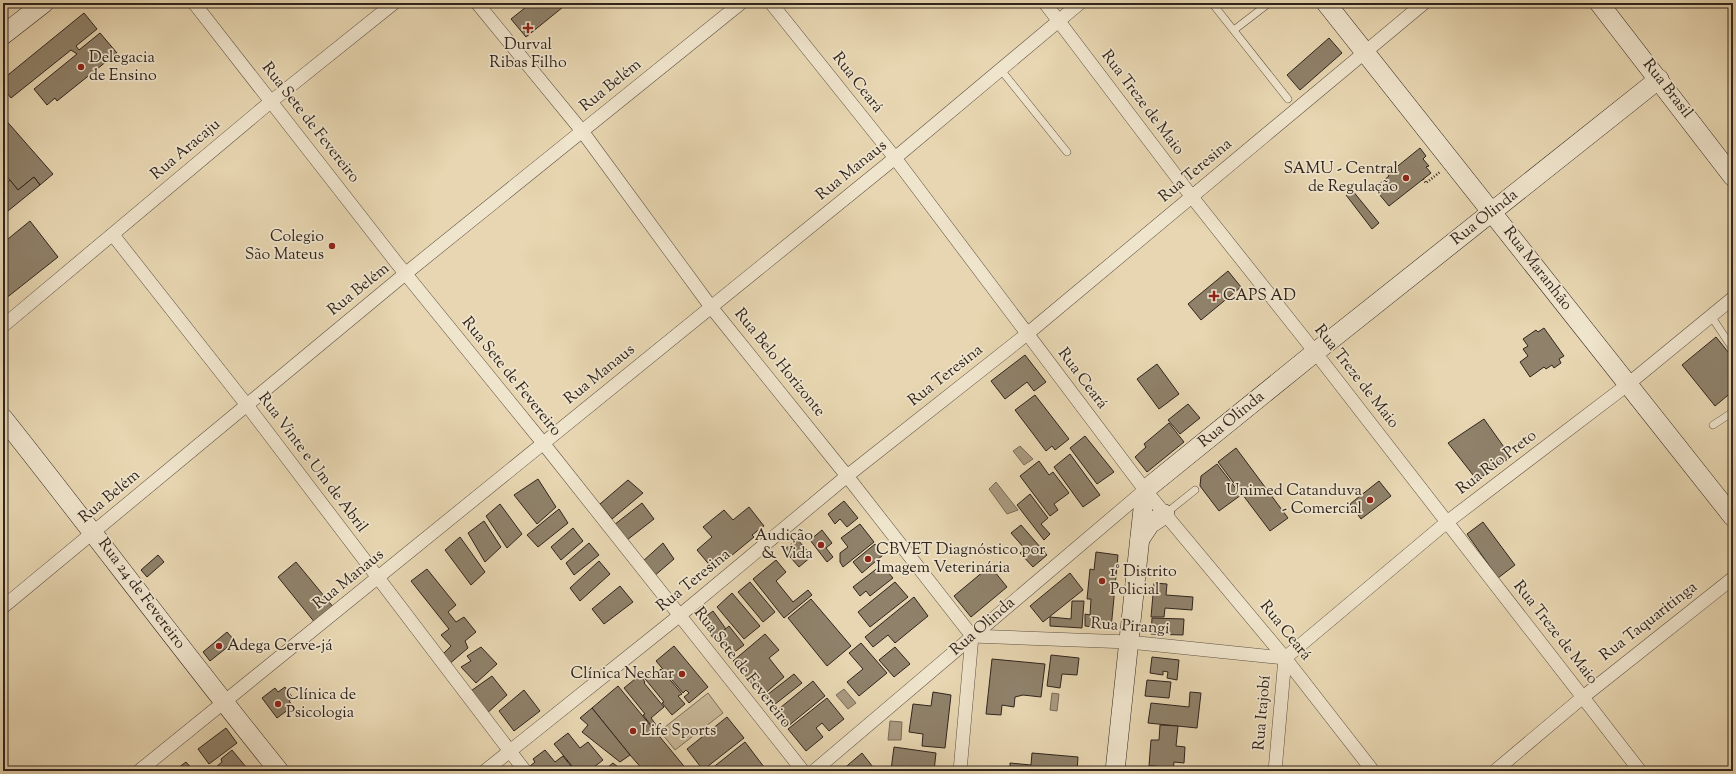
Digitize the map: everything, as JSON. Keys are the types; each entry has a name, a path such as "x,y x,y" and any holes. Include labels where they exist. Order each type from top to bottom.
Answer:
{"street":[{"path":"3,35 44,3"},
{"name":"Rua Sete de Fevereiro","path":"194,3 405,274 543,443 802,771"},
{"name":"Rua Aracaju","path":"3,326 271,101 394,3"},
{"name":"Rua Belo Horizonte","path":"477,3 582,131 711,307 847,476 972,636"},
{"name":"Rua Belém","path":"3,607 94,533 246,404 741,3"},
{"name":"Rua Ceará","path":"771,3 895,158 1145,490 1286,658 1373,771"},
{"name":"Rua Treze de Maio","path":"1045,3 1192,197 1315,352 1640,771"},
{"name":"Rua Manaus","path":"139,771 378,579 543,443 895,158 1080,3"},
{"name":"Rua Maranhão","path":"1326,3 1733,517"},
{"name":"Rua Teresina","path":"485,771 679,616 847,476 1027,334 1424,3"},
{"name":"Rua Brasil","path":"1599,3 1733,177"},
{"name":"Rua Olinda","path":"814,771 1145,490 1315,352 1659,80"},
{"name":"Rua Vinte e Um de Abril","path":"113,235 246,404 525,771"},
{"name":"Rua Rio Preto","path":"1286,658 1447,522 1627,385 1733,298"},
{"name":"Rua 24 de Fevereiro","path":"3,418 279,771"},
{"path":"1115,771 1145,490"},
{"path":"1140,539 1150,524 1165,514"},
{"name":"Rua Taquaritinga","path":"1495,771 1583,697 1733,578"},
{"path":"960,771 972,636"},
{"name":"Rua Pirangi","path":"972,636 1129,642 1286,658"},
{"name":"Rua Itajobí","path":"1275,771 1286,658"}],"lane":[{"path":"1212,3 1288,99"},
{"path":"1234,30 1269,3"},
{"path":"1001,70 1067,152"},
{"path":"1711,316 1733,349"},
{"path":"1713,425 1733,412"},
{"path":"1165,514 1195,490"}],"path":[{"path":"1423,180 1426,183 1441,171"}],"shaded area":[{"path":"1020,446 1033,459 1024,465 1013,451"},
{"path":"996,482 1018,510 1007,514 989,489"},
{"path":"844,689 856,703 848,709 836,695"},
{"path":"708,693 723,713 675,750 660,731"},
{"path":"1052,693 1059,694 1057,711 1050,710"},
{"path":"890,721 902,722 901,740 888,740"}],"building":[{"name":"Durval Ribas Filho","path":"531,3 568,3 526,37 511,19"},
{"name":"Delegacia de Ensino","path":"84,13 97,29 76,46 79,50 100,33 117,53 57,101 55,98 47,105 34,89 77,54 71,50 11,98 3,88 3,79"},
{"path":"1329,38 1342,53 1300,90 1287,75"},
{"path":"3,117 53,174 40,185 34,177 18,190 3,172"},
{"name":"SAMU - Central de Regulação","path":"1420,148 1426,156 1423,159 1429,166 1426,167 1431,173 1389,206 1374,188 1389,176 1388,174"},
{"path":"34,177 40,185 3,215 3,186 10,180 18,190"},
{"path":"1352,190 1379,223 1372,229 1346,195"},
{"path":"30,221 58,257 5,299 3,296 3,243"},
{"name":"CAPS AD","path":"1228,271 1241,287 1201,320 1188,304"},
{"path":"1544,328 1564,356 1559,359 1561,363 1554,368 1552,365 1546,369 1544,367 1530,377 1520,362 1528,356 1523,349 1528,346 1523,339 1536,330 1538,332"},
{"path":"1716,337 1733,358 1733,391 1715,406 1682,365"},
{"path":"1025,355 1046,382 1034,391 1027,382 1005,399 991,381"},
{"path":"1157,364 1179,394 1159,409 1137,379"},
{"path":"1035,395 1069,439 1055,450 1052,446 1046,451 1015,410"},
{"path":"1188,404 1200,418 1180,434 1168,420"},
{"path":"1484,419 1511,457 1477,480 1448,443"},
{"path":"1169,423 1184,442 1147,472 1135,457 1146,447 1144,444"},
{"path":"1085,436 1114,472 1097,484 1070,448"},
{"path":"1236,448 1288,518 1270,531 1218,462"},
{"path":"1070,454 1100,495 1083,507 1054,467"},
{"path":"1039,461 1049,475 1053,472 1069,493 1054,504 1058,510 1050,516 1020,476"},
{"path":"1217,464 1241,495 1219,511 1200,486 1201,476"},
{"path":"538,479 556,507 537,524 514,495"},
{"path":"628,480 643,493 612,519 600,504"},
{"name":"Unimed Catanduva - Comercial","path":"1379,481 1391,496 1361,519 1350,504"},
{"path":"1030,494 1048,518 1041,524 1050,534 1044,540 1017,505"},
{"path":"844,501 858,518 847,527 840,519 835,524 828,514"},
{"path":"642,503 654,519 627,540 614,525"},
{"path":"500,504 522,534 507,548 486,516"},
{"path":"749,507 764,526 752,535 754,537 725,561 723,559 712,568 697,550 712,537 703,527 724,510 733,520"},
{"path":"559,509 568,523 538,547 527,535"},
{"path":"484,521 501,547 485,562 468,533"},
{"path":"1483,522 1515,565 1498,578 1467,534"},
{"path":"860,524 874,542 843,567 840,562 840,553 848,547 841,538"},
{"path":"1021,525 1047,555 1033,567 1020,553 1025,549 1011,533"},
{"path":"573,528 583,541 561,560 551,547"},
{"name":"Audição & Vida","path":"822,530 832,543 826,548 833,557 827,562 810,540"},
{"path":"460,537 485,572 471,585 445,550"},
{"path":"797,539 812,556 799,567 784,550"},
{"path":"589,543 599,555 574,575 566,563"},
{"path":"663,543 674,559 653,577 642,562"},
{"name":"CBVET Diagnóstico por Imagem Veterinária","path":"875,544 883,555 862,573 853,562"},
{"name":"1° Distrito Policial","path":"1096,552 1118,555 1111,629 1085,626 1085,614 1090,615 1091,599 1087,599 1090,569 1094,570"},
{"path":"158,555 164,562 147,577 141,570"},
{"path":"776,560 786,572 776,581 793,602 808,590 812,595 784,618 753,579"},
{"path":"599,561 610,574 580,601 570,588"},
{"path":"296,562 334,608 316,624 278,577"},
{"path":"990,566 1007,587 971,617 954,596"},
{"path":"879,567 883,572 886,570 893,578 870,596 866,591 860,596 853,587"},
{"path":"427,569 456,605 448,612 456,622 464,617 476,632 465,641 468,648 448,665 442,655 451,646 441,635 449,629 411,581"},
{"path":"1070,573 1083,590 1043,622 1030,606"},
{"path":"750,582 775,612 763,622 738,592"},
{"path":"895,582 908,597 870,627 858,612"},
{"path":"1154,583 1167,584 1166,595 1193,597 1192,610 1165,608 1164,617 1151,617"},
{"path":"620,586 633,602 604,624 592,609"},
{"path":"732,593 760,626 744,639 717,607"},
{"path":"914,597 928,616 895,643 888,635 873,647 865,637"},
{"path":"811,599 851,646 827,666 788,618"},
{"path":"1072,601 1084,601 1082,628 1050,626 1050,617 1071,619"},
{"path":"713,611 726,629 714,639 700,621"},
{"path":"1152,618 1184,619 1183,635 1151,634"},
{"path":"729,626 744,645 729,656 715,638"},
{"name":"Adega Cerve-já","path":"227,632 235,641 210,661 203,652"},
{"path":"765,634 779,650 769,658 784,677 762,696 733,661"},
{"path":"861,643 887,673 859,696 847,682 863,669 849,653"},
{"name":"Clínica Nechar","path":"674,646 708,687 689,703 684,697 689,693 686,690 683,693 656,661"},
{"path":"481,647 497,664 476,683 461,667 471,661 467,656"},
{"path":"895,647 910,664 894,677 879,660"},
{"path":"1051,655 1079,658 1077,675 1062,674 1060,688 1047,686"},
{"path":"1152,657 1179,660 1177,680 1167,678 1168,672 1163,671 1163,675 1150,673"},
{"path":"992,659 1045,664 1041,697 1023,695 1015,697 1014,707 1002,705 1001,715 986,714"},
{"path":"661,669 682,694 678,696 685,704 672,715 662,703 664,702 642,675 646,672 651,678"},
{"path":"794,674 802,683 774,705 767,695"},
{"path":"640,675 645,682 644,683 664,707 651,718 657,726 654,729 643,715 645,714 624,688"},
{"path":"492,676 507,695 485,715 468,693"},
{"path":"1147,680 1171,682 1169,698 1145,696"},
{"path":"813,681 825,696 787,727 775,712"},
{"name":"Life Sports","path":"618,686 688,771 644,771 630,755 592,708"},
{"name":"Clínica de Psicologia","path":"285,687 293,698 289,701 293,706 277,718 262,698 275,688 278,692"},
{"path":"524,690 540,711 514,731 499,711"},
{"path":"933,692 951,695 945,748 922,746 923,734 909,732 913,704 931,706"},
{"path":"1190,692 1201,693 1197,728 1148,723 1151,703 1189,707"},
{"path":"827,698 844,719 829,731 822,723 816,728 823,737 806,751 788,729"},
{"path":"592,708 630,755 620,762 582,732 588,725 580,718"},
{"path":"727,717 744,738 703,770 687,749"},
{"path":"1160,725 1178,726 1176,746 1185,747 1184,763 1174,762 1173,771 1156,771 1156,766 1149,766 1151,740 1159,740"},
{"path":"226,728 237,743 209,764 198,749"},
{"path":"568,733 580,748 588,742 603,760 589,771 571,771 569,768 572,766 554,744"},
{"path":"745,742 764,767 758,771 712,771 711,769"},
{"path":"894,747 936,753 934,771 891,770"},
{"path":"232,750 246,767 241,771 211,771 222,762 221,759"},
{"path":"545,750 555,762 563,756 571,766 567,769 568,771 533,771 529,767 535,762 533,759"},
{"path":"862,753 876,771 841,771"},
{"path":"1032,753 1078,757 1077,771 1010,771 1010,763 1031,765"},
{"path":"186,762 193,770 174,771"},
{"path":"613,763 623,771 603,771"}],"place":[{"name":"Durval Ribas Filho","path":"528,28"},
{"name":"Delegacia de Ensino","path":"81,67"},
{"name":"SAMU - Central de Regulação","path":"1406,178"},
{"name":"Colegio São Mateus","path":"332,246"},
{"name":"CAPS AD","path":"1214,296"},
{"name":"Unimed Catanduva - Comercial","path":"1370,500"},
{"name":"Audição & Vida","path":"821,545"},
{"name":"CBVET Diagnóstico por Imagem Veterinária","path":"868,559"},
{"name":"1° Distrito Policial","path":"1102,581"},
{"name":"Adega Cerve-já","path":"219,646"},
{"name":"Clínica Nechar","path":"682,674"},
{"name":"Clínica de Psicologia","path":"278,704"},
{"name":"Life Sports","path":"633,731"}]}
